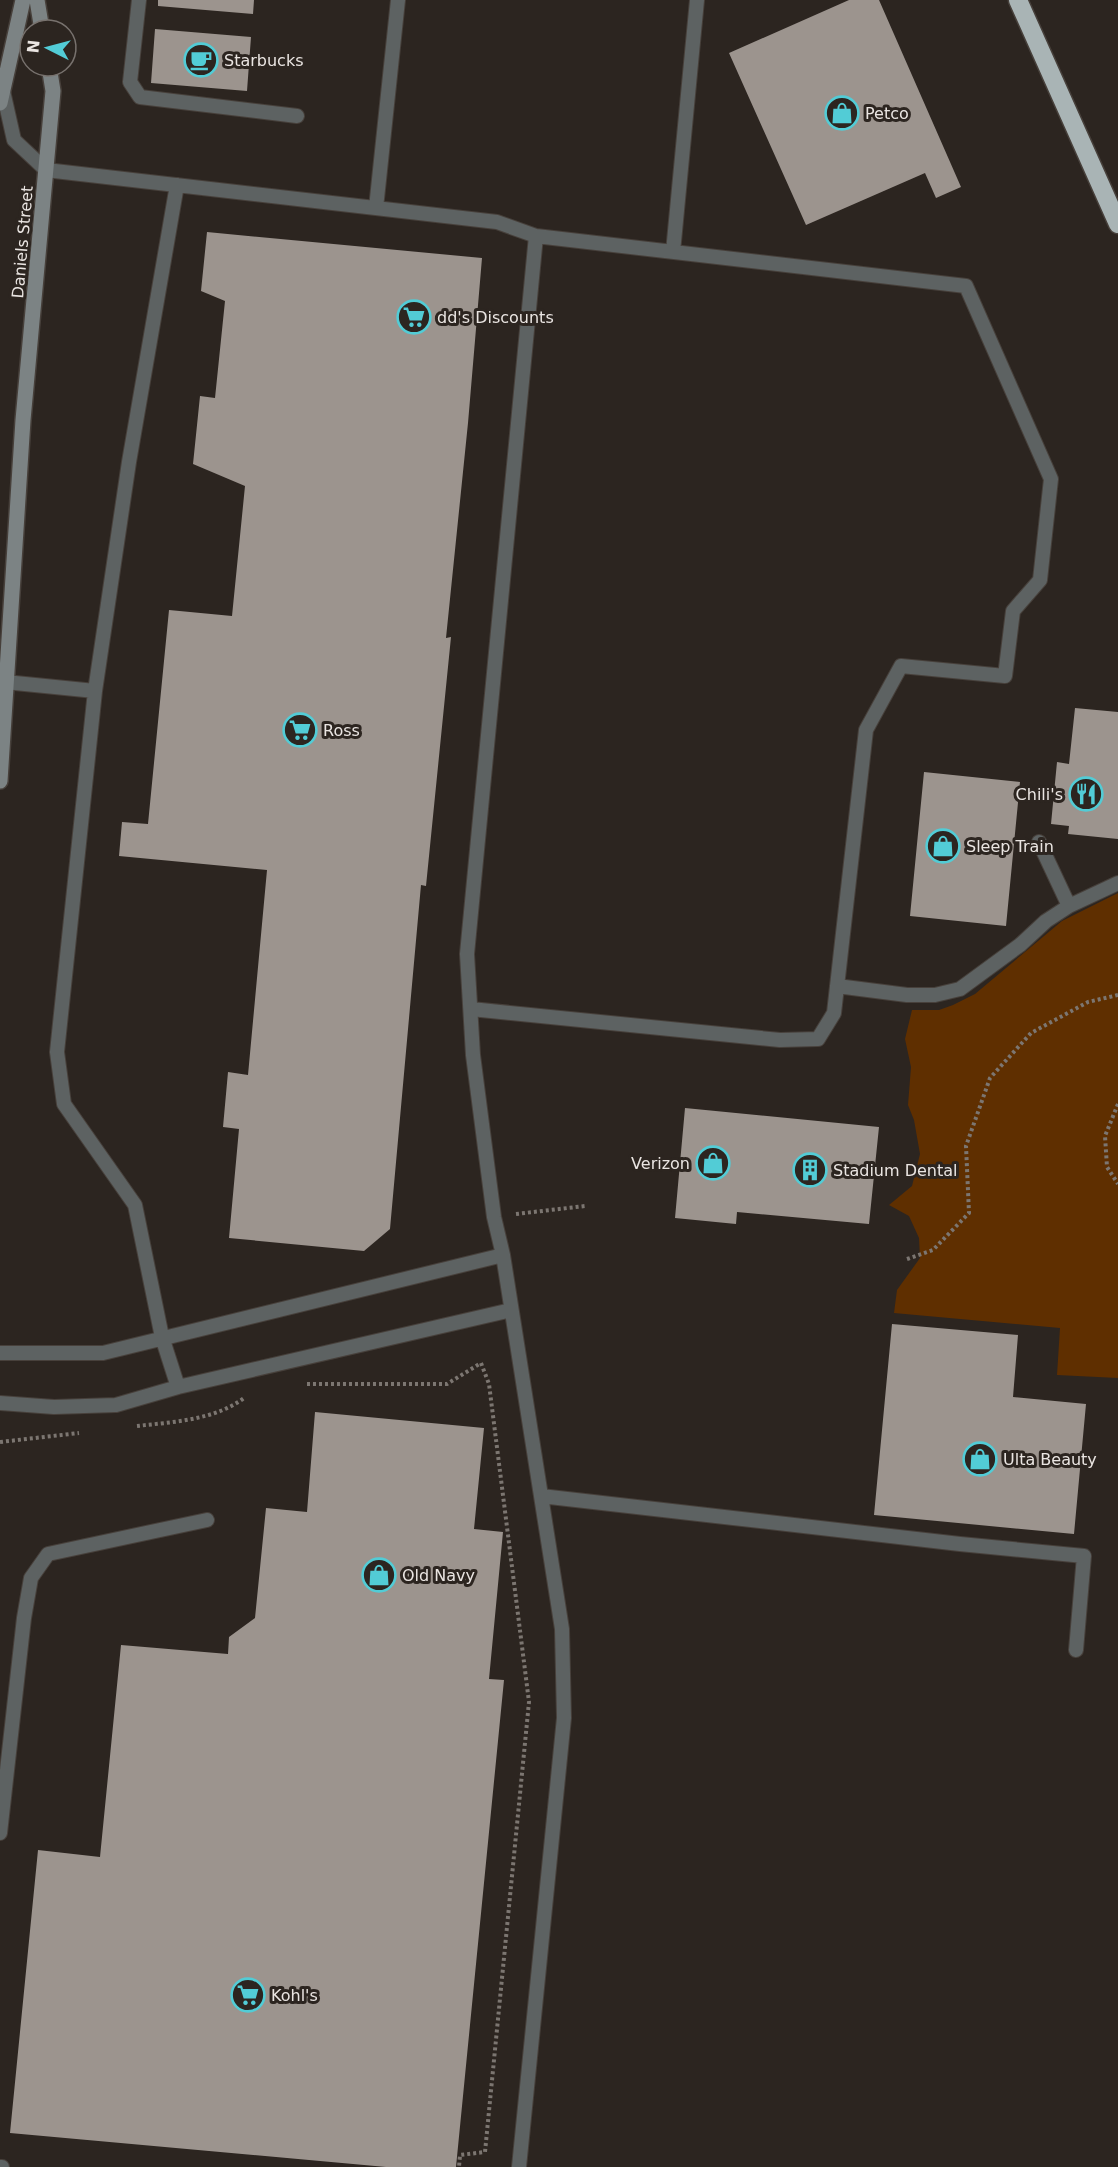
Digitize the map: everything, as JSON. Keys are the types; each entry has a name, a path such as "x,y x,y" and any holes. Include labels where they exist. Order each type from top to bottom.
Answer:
{"highway":[{"path":"1018,0 1118,224"}],"main road":[{"path":"1,97 23,0"},
{"path":"37,0 40,18"},
{"name":"Daniels Street","path":"0,782 23,420 53,91 51,78"}],"lane":[{"path":"139,0 130,82 140,97 297,117"},
{"path":"376,208 398,0"},
{"path":"673,252 697,0"},
{"path":"1,97 14,140 46,170 497,222 536,236 966,286 1051,479 1040,580 1013,611 1005,676 901,666 866,730 834,1013 818,1040 780,1040 471,1009"},
{"path":"177,185 129,462 95,691 57,1052 64,1104 135,1205 162,1337 178,1387"},
{"path":"519,2167 564,1718 561,1629 503,1255 494,1217 473,1055 467,954 536,236"},
{"path":"5,682 95,691"},
{"path":"1039,842 1069,906"},
{"path":"837,986 908,995 934,995 960,990 1020,945 1046,921 1069,906 1118,883"},
{"path":"0,1353 102,1353 503,1255"},
{"path":"0,1403 54,1407 116,1405 178,1387 511,1310"},
{"path":"540,1496 1084,1556 1076,1650"},
{"path":"0,1833 24,1618 31,1578 48,1554 207,1520"}],"path":[{"path":"907,1259 933,1250 969,1213 966,1146 990,1078 1031,1033 1088,1002 1118,995"},
{"path":"1118,1104 1105,1136 1107,1167 1118,1184"},
{"path":"494,1217 585,1206"},
{"path":"297,1384 447,1384 481,1363 489,1384 529,1702 485,2152 460,2156 459,2167"},
{"path":"135,1427 180,1422 231,1409 247,1396"},
{"path":"0,1442 90,1432"}],"shaded area":[{"path":"1118,893 1118,1378 1057,1375 1060,1328 894,1313 897,1290 920,1258 919,1238 909,1216 889,1205 912,1186 920,1154 914,1120 908,1105 911,1067 905,1039 912,1010 939,1010 975,994 1062,921"}],"building":[{"path":"158,0 254,0 253,14 158,6"},
{"name":"Petco","path":"849,0 879,0 961,187 936,198 925,173 806,225 729,53"},
{"name":"Starbucks","path":"155,29 251,37 247,91 151,83"},
{"path":"207,232 482,258 446,638 451,637 426,886 421,885 390,1229 364,1251 229,1238 239,1129 223,1127 228,1072 248,1075 267,870 119,856 122,822 148,824 169,610 232,616 245,486 193,464 200,396 215,398 225,301 201,291"},
{"name":"Chili's","path":"1075,708 1118,712 1118,839 1068,834 1069,826 1051,824 1057,762 1069,764"},
{"path":"924,772 1020,782 1006,926 910,916"},
{"name":"Stadium Dental","path":"685,1108 879,1127 869,1224 737,1212 736,1224 675,1218"},
{"name":"Ulta Beauty","path":"892,1324 1018,1335 1013,1397 1086,1404 1074,1534 874,1515"},
{"name":"Kohl's","path":"315,1412 484,1428 474,1529 503,1532 489,1679 504,1680 456,2167 386,2167 10,2133 38,1850 100,1857 121,1645 228,1654 229,1637 255,1618 266,1508 307,1512"}],"place":[{"name":"Starbucks","path":"201,60"},
{"name":"Petco","path":"842,113"},
{"name":"dd's Discounts","path":"414,317"},
{"name":"Ross","path":"300,730"},
{"name":"Chili's","path":"1086,794"},
{"name":"Sleep Train","path":"943,846"},
{"name":"Verizon","path":"713,1163"},
{"name":"Stadium Dental","path":"810,1170"},
{"name":"Ulta Beauty","path":"980,1459"},
{"name":"Old Navy","path":"379,1575"},
{"name":"Kohl's","path":"248,1995"}]}
